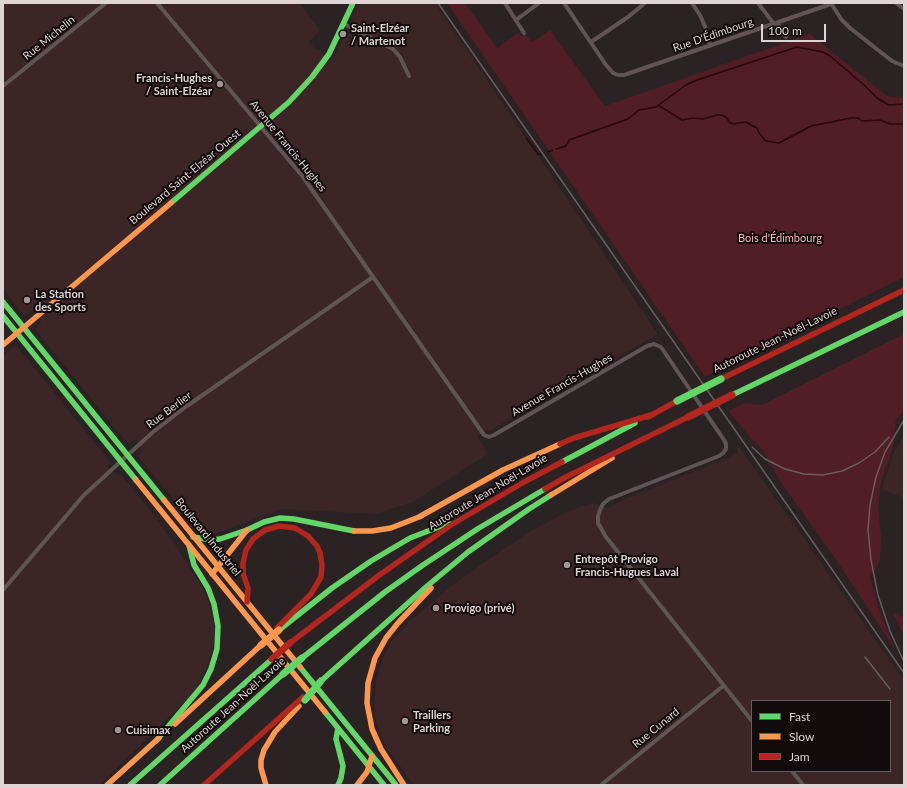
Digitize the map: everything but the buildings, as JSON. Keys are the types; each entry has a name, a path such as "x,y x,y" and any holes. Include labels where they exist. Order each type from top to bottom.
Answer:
{"main road":[{"name":"Boulevard Saint-Elzéar Ouest","path":"3,345 289,102 312,77 330,51 353,3"},
{"name":"Autoroute Jean-Noël-Lavoie","path":"130,785 290,643 416,548 463,518 538,474 720,379 904,290"},
{"name":"Boulevard Industriel","path":"3,302 396,785"},
{"name":"Autoroute Jean-Noël-Lavoie","path":"160,785 302,658 375,599 468,535 557,482 646,437 904,312"},
{"name":"Boulevard Industriel","path":"3,316 16,334 384,785"},
{"path":"193,537 216,540 247,530 264,522 283,518 353,531 372,531 391,528 419,517 492,476 544,451 574,438 651,415"},
{"path":"204,785 304,698 321,681 453,564 523,513 646,437"},
{"path":"278,629 332,588 410,538 463,518"},
{"path":"107,785 261,645 311,594 321,577 322,564 317,546 308,536 295,528 279,526 265,530 253,539 246,550 242,563 243,573 248,588 247,602"},
{"path":"212,574 247,530"},
{"path":"156,741 203,685 213,664 217,648 218,626 214,604 208,588 194,565 189,545"},
{"path":"404,785 381,749 372,729 367,703 371,670 380,648 389,634 453,564"},
{"path":"266,785 262,777 261,764 265,747 275,732 304,698"},
{"path":"338,728 336,739 343,766 338,785"},
{"path":"357,785 369,767 372,756"}],"street":[{"name":"Rue Michelin","path":"3,86 106,3"},
{"name":"Avenue Francis-Hughes","path":"157,3 304,177 480,431 487,437 494,435 648,345 654,344 662,347 724,440 726,449 721,455 609,499 603,504 600,510 598,523 606,537 751,720"},
{"path":"505,3 524,33"},
{"path":"516,20 539,3"},
{"name":"Rue D'Édimbourg","path":"564,3 606,65 613,73 618,75 624,75 831,4 841,19 850,28 892,61 904,66"},
{"path":"591,42 645,3"},
{"path":"692,3 700,15 707,31 710,46"},
{"path":"758,3 786,37"},
{"path":"896,3 904,9"},
{"path":"344,24 393,49 400,58 409,76"},
{"name":"Rue Berlier","path":"3,590 84,495 127,455 176,414 373,277"},
{"name":"Rue Cunard","path":"601,785 723,686"},
{"path":"793,772 803,785"}],"shaded area":[{"path":"3,3 299,3 320,30 309,42 316,50 318,49 330,61 346,33 353,34 357,25 351,19 359,3 435,3 658,334 491,430 486,430 478,436 487,454 413,502 375,514 282,509 217,533 204,533 190,520 138,456 142,450 136,439 128,444 35,329 41,322 34,309 24,316 3,288"},
{"path":"16,345 111,463 107,466 114,474 121,475 174,543 203,589 210,606 214,626 214,644 208,664 199,684 189,698 99,785 3,785 3,355"},
{"path":"904,436 904,498 882,489 894,452"},
{"path":"737,444 904,680 904,785 414,785 388,750 379,732 374,710 376,681 383,657 393,639 410,621 455,583 527,533 563,514 593,503 609,508 625,499 738,453"}],"green space":[{"name":"Bois d'Édimbourg","path":"447,3 465,3 498,49 502,44 518,33 521,36 525,34 532,42 550,30 605,106 810,34 887,96 904,98 904,277 705,377"},
{"path":"904,334 904,411 896,420 893,447 881,482 878,508 881,537 880,560 870,577 880,612 895,650 841,567 782,484 762,449 754,442 728,411 744,403 762,405"},
{"path":"893,614 904,617 904,634 901,630"}],"waterway":[{"path":"556,149 566,146 569,140 628,119 639,110 656,107 686,85 697,80 797,47 823,52 830,56 877,98 889,105 904,104"},
{"path":"658,105 682,120 693,118 703,119 722,115 733,124 746,122 757,128 759,133 766,141 779,143 811,126 851,118 858,118 862,121 880,120 890,124 904,124"},
{"path":"526,138 538,154 542,155"},
{"path":"548,152 553,150"}],"railway":[{"path":"438,3 904,673"},
{"path":"904,420 885,452 876,477 870,505 868,530 871,560 878,595 890,631 904,662"},
{"path":"752,447 765,459 785,469 804,474 823,475 842,471 859,463 875,452 889,437"},
{"path":"865,657 890,689"}],"traffic: fast":[{"path":"171,203 289,102 312,77 329,54 353,3"},
{"path":"3,302 164,500"},
{"path":"732,395 904,312"},
{"path":"3,316 136,480"},
{"path":"677,401 721,379"},
{"path":"562,462 635,423"},
{"path":"302,658 385,592 423,565 479,528 545,489"},
{"path":"321,681 426,587 468,552 551,495"},
{"path":"193,537 212,540 220,539 247,530 264,522 280,518 294,519 354,531"},
{"path":"279,630 332,588 371,561 410,538 449,523"},
{"path":"156,741 203,685 211,669 217,649 218,626 214,604 208,588 194,565 189,545"},
{"path":"283,674 302,658"},
{"path":"130,785 272,659"},
{"path":"300,667 396,785"},
{"path":"160,785 283,674"},
{"path":"305,700 321,681"},
{"path":"325,712 384,785"},
{"path":"338,728 336,739 343,766 338,785"}],"traffic: slow":[{"path":"3,345 171,203"},
{"path":"354,531 372,531 391,528 419,517 503,470 560,444"},
{"path":"551,495 612,458"},
{"path":"136,480 325,712"},
{"path":"164,500 300,667"},
{"path":"212,574 247,530"},
{"path":"404,785 381,749 372,729 367,703 368,683 375,658 386,638 431,588"},
{"path":"261,645 279,630"},
{"path":"175,724 261,645"},
{"path":"266,785 261,768 261,760 264,750 275,732 299,706"},
{"path":"107,785 159,738"},
{"path":"357,785 367,772 372,756"}],"traffic: jam":[{"path":"721,379 904,290"},
{"path":"688,417 732,395"},
{"path":"648,417 677,401"},
{"path":"560,444 574,438 651,415"},
{"path":"545,489 566,477 688,417"},
{"path":"290,643 378,576 451,525 524,482 562,462"},
{"path":"247,602 248,588 243,573 243,563 246,550 253,539 265,530 279,526 295,528 308,536 317,546 320,553 322,565 321,577 311,594 277,628"},
{"path":"272,659 290,643"},
{"path":"204,785 303,697"}],"place":[{"name":"Saint-Elzéar / Martenot","path":"343,34"},
{"name":"Francis-Hughes / Saint-Elzéar","path":"220,84"},
{"name":"La Station des Sports","path":"27,300"},
{"name":"Entrepôt Provigo Francis-Hugues Laval","path":"567,565"},
{"name":"Provigo (privé)","path":"436,608"},
{"name":"Traillers Parking","path":"405,721"},
{"name":"Cuisimax","path":"118,730"}]}
